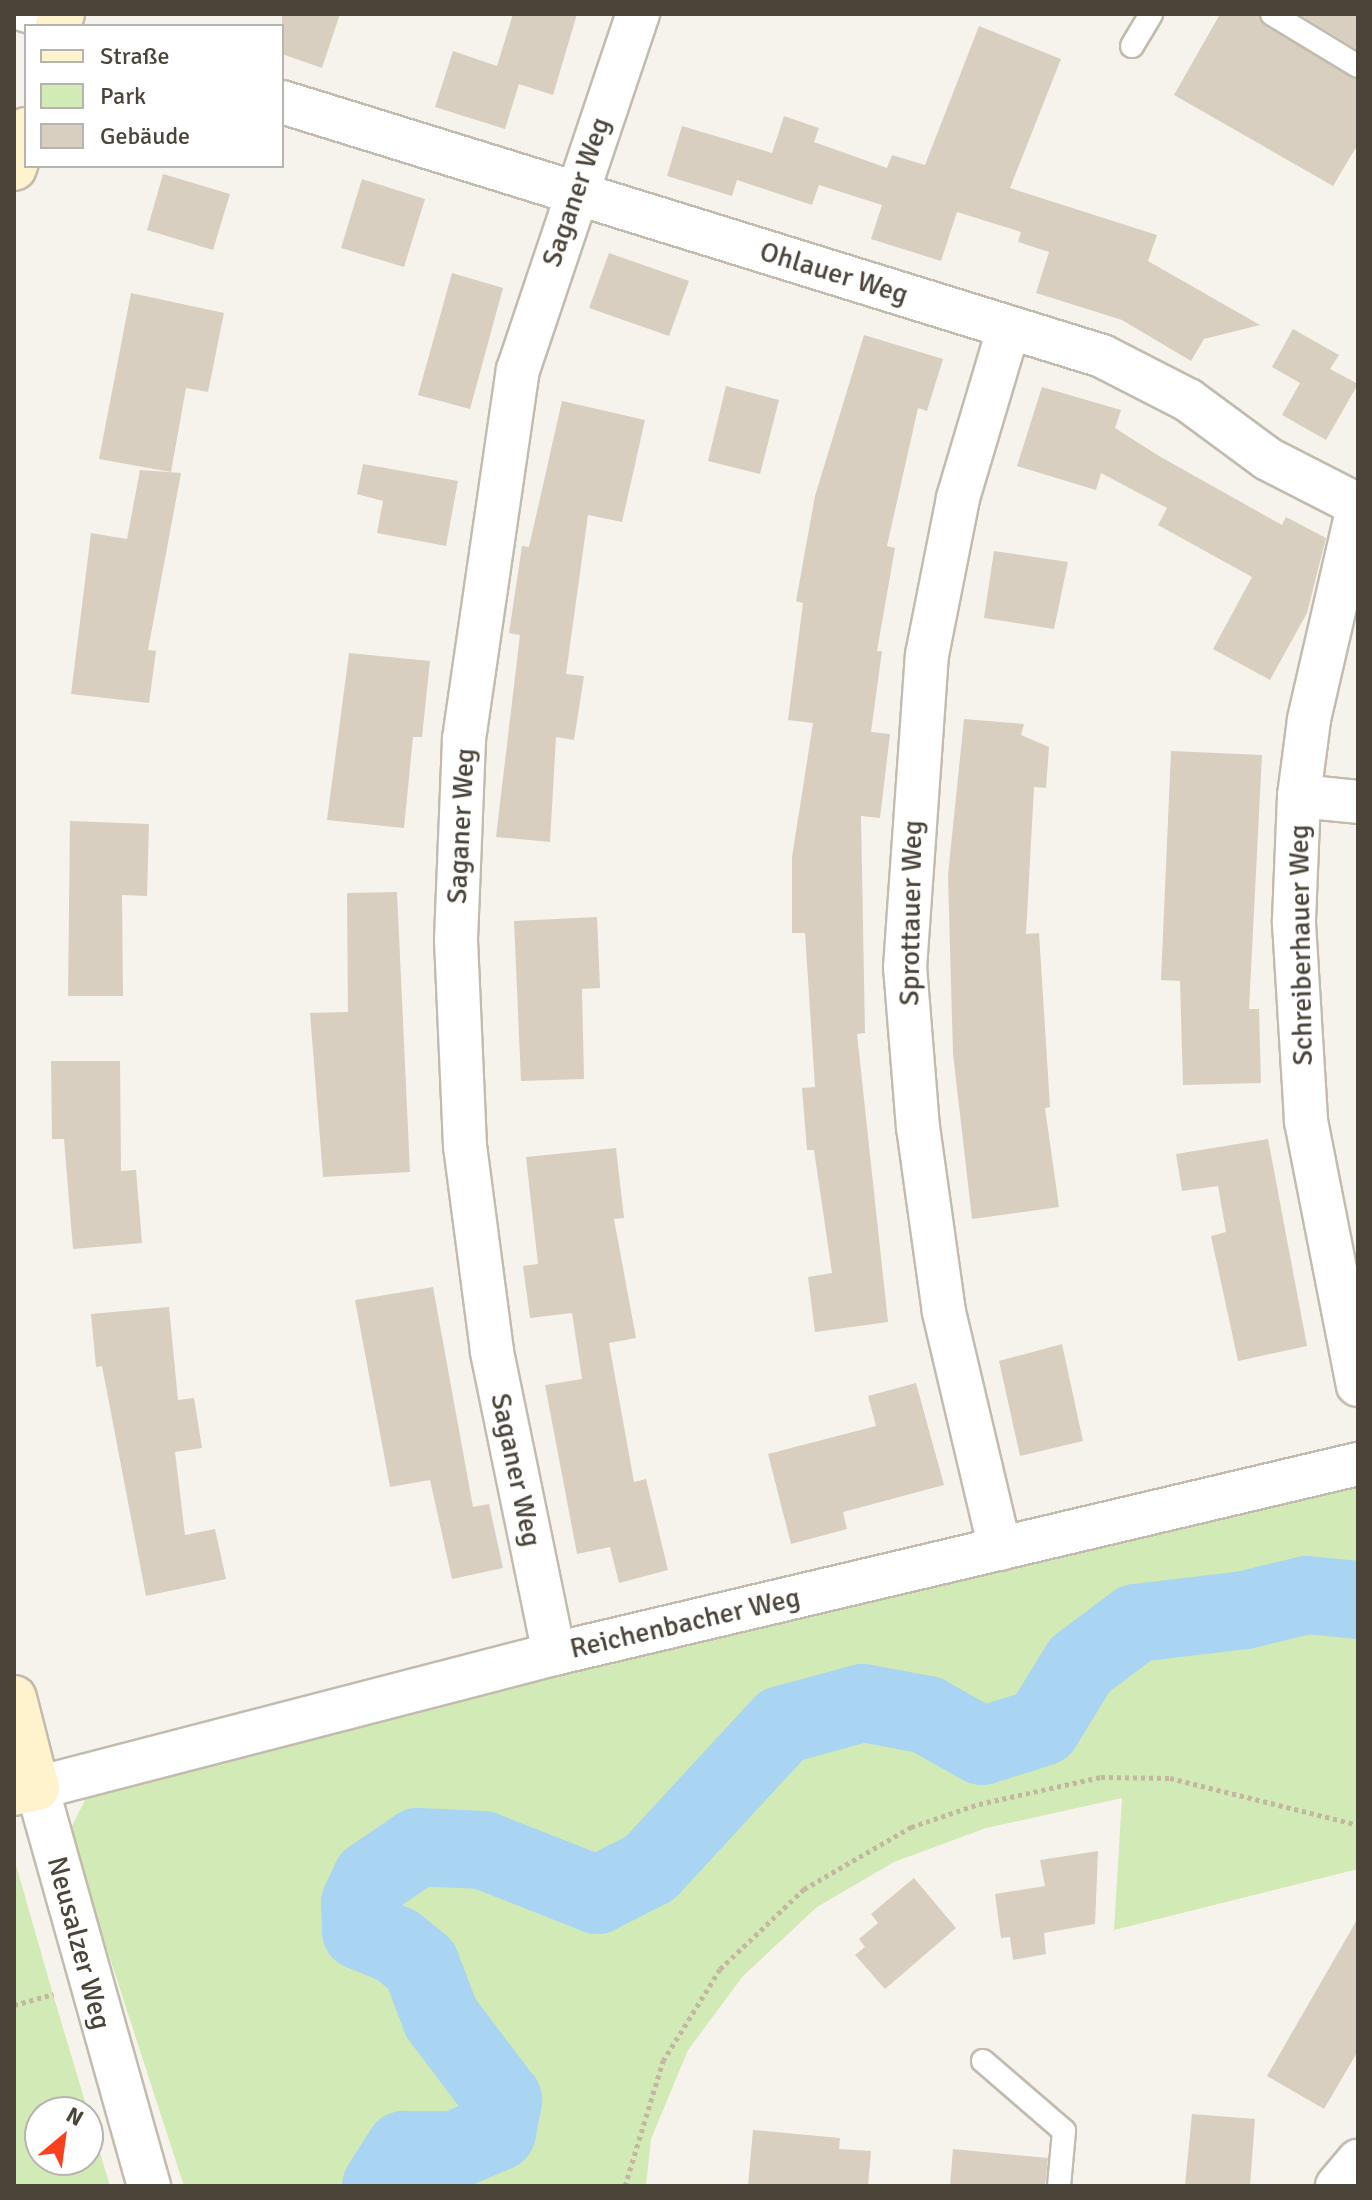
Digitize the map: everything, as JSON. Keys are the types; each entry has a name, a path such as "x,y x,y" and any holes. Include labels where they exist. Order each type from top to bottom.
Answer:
{"street":[{"name":"Saganer Weg","path":"554,1654 490,1335 465,1146 456,939 464,739 488,550 518,370 574,194 638,14"},
{"name":"Ohlauer Weg","path":"284,103 1102,356 1188,400 1268,459 1358,506"},
{"path":"14,168 24,136"},
{"name":"Sprottauer Weg","path":"1000,1549 944,1312 918,1128 905,968 927,655 958,498 1009,327"},
{"name":"Schreiberhauer Weg","path":"1358,506 1309,720 1299,796 1294,923 1306,1121 1358,1385"},
{"path":"1299,796 1358,802"},
{"name":"Reichenbacher Weg","path":"26,1790 554,1654 1358,1464"},
{"name":"Neusalzer Weg","path":"14,1698 26,1790 149,2186"},
{"path":"1337,2186 1358,2161"}],"lane":[{"path":"1132,46 1151,14"},
{"path":"1272,14 1358,66"},
{"path":"14,17 36,24"},
{"path":"983,2061 1064,2131 1059,2186"}],"path":[{"path":"625,2186 663,2061 720,1969 804,1889 911,1827 979,1804 1101,1777 1170,1778 1358,1825"}],"green space":[{"path":"1358,1473 1358,1869 1114,1930 1122,1798 986,1828 894,1862 817,1907 743,1976 688,2050 651,2139 646,2186 184,2186 69,1832 88,1794"},
{"path":"14,1858 83,2096 24,2096 24,2176 104,2176 104,2166 110,2186 14,2186"}],"building":[{"path":"282,14 340,14 322,68 284,55"},
{"path":"513,14 577,14 553,95 519,84 505,129 435,107 453,51 497,66"},
{"path":"1220,14 1258,14 1265,26 1358,80 1358,144 1333,186 1174,95"},
{"path":"1299,14 1358,14 1358,50"},
{"path":"979,26 1061,59 1010,188 1157,235 1148,261 1260,325 1204,339 1191,361 1122,320 1036,293 1049,252 1018,242 1021,232 957,212 941,261 871,239 882,205 819,185 812,205 737,180 732,196 667,176 682,126 772,153 784,116 819,128 814,142 887,168 892,155 925,165"},
{"path":"163,174 230,194 213,250 147,230"},
{"path":"362,179 425,199 404,267 341,248"},
{"path":"609,253 689,281 669,336 589,308"},
{"path":"452,273 503,288 470,409 418,395"},
{"path":"131,293 224,313 208,392 186,388 171,472 99,459"},
{"path":"1293,329 1339,355 1330,369 1358,384 1326,440 1282,415 1300,383 1272,367"},
{"path":"864,335 943,359 927,411 918,408 887,546 895,548 877,651 882,651 871,732 890,734 880,818 861,816 865,1033 857,1034 888,1322 815,1332 808,1277 832,1273 814,1150 807,1150 802,1088 815,1087 805,933 792,933 792,857 813,723 788,720 803,603 796,601 815,496"},
{"path":"726,386 779,400 760,474 708,461"},
{"path":"1042,387 1121,410 1115,428 1159,456 1282,525 1286,517 1326,538 1307,613 1270,680 1213,649 1252,577 1158,525 1167,508 1101,473 1096,490 1017,466"},
{"path":"562,401 645,420 622,522 588,515 566,674 584,676 574,740 556,737 550,842 496,837 520,635 509,633 522,546 529,547"},
{"path":"363,464 458,481 446,546 377,533 383,501 357,494"},
{"path":"140,470 181,473 148,650 156,651 149,703 71,694 91,533 127,539"},
{"path":"994,551 1068,562 1054,629 984,618"},
{"path":"349,653 430,661 422,737 413,737 404,828 327,820"},
{"path":"964,719 1024,724 1021,735 1049,747 1046,788 1034,787 1026,934 1039,933 1050,1107 1045,1108 1059,1207 972,1219 953,1054 948,875"},
{"path":"1171,751 1262,755 1249,1009 1259,1009 1261,1083 1183,1085 1180,981 1161,980"},
{"path":"70,821 149,824 147,896 122,895 123,996 68,996"},
{"path":"397,892 410,1172 323,1177 310,1013 348,1012 347,893"},
{"path":"597,917 600,988 582,989 584,1079 521,1081 514,921"},
{"path":"51,1061 120,1061 121,1171 136,1170 142,1243 73,1249 64,1139 52,1139"},
{"path":"1268,1139 1307,1346 1238,1361 1211,1236 1226,1232 1218,1186 1182,1191 1176,1154"},
{"path":"616,1148 624,1218 614,1219 636,1338 609,1343 634,1482 646,1479 668,1570 619,1583 610,1547 577,1554 545,1385 582,1379 572,1313 530,1318 523,1266 538,1264 526,1157"},
{"path":"433,1287 473,1507 489,1504 503,1568 452,1579 430,1480 390,1487 355,1300"},
{"path":"169,1307 178,1400 194,1398 202,1448 175,1452 185,1535 215,1529 226,1579 146,1596 102,1366 96,1367 91,1314"},
{"path":"1062,1344 1083,1441 1020,1456 999,1361"},
{"path":"916,1383 944,1485 843,1512 847,1529 791,1544 768,1454 876,1426 868,1396"},
{"path":"1098,1851 1095,1924 1044,1933 1046,1954 1013,1960 1010,1937 1001,1938 995,1894 1045,1886 1040,1860"},
{"path":"914,1878 956,1928 885,1989 855,1955 865,1947 859,1939 878,1923 871,1914"},
{"path":"1358,1918 1358,2051 1324,2109 1267,2076"},
{"path":"1192,2114 1255,2119 1250,2186 1185,2186"},
{"path":"753,2130 840,2138 839,2149 871,2151 868,2186 748,2186"},
{"path":"953,2149 1048,2158 1045,2186 950,2186"}],"waterway":[{"path":"381,2186 404,2150 455,2150 497,2132 503,2100 441,2018 421,1965 396,1945 361,1931 360,1903 371,1879 418,1847 483,1850 597,1895 650,1868 782,1725 863,1703 927,1715 982,1746 1042,1727 1080,1665 1136,1623 1245,1610 1307,1595 1358,1600"}]}
